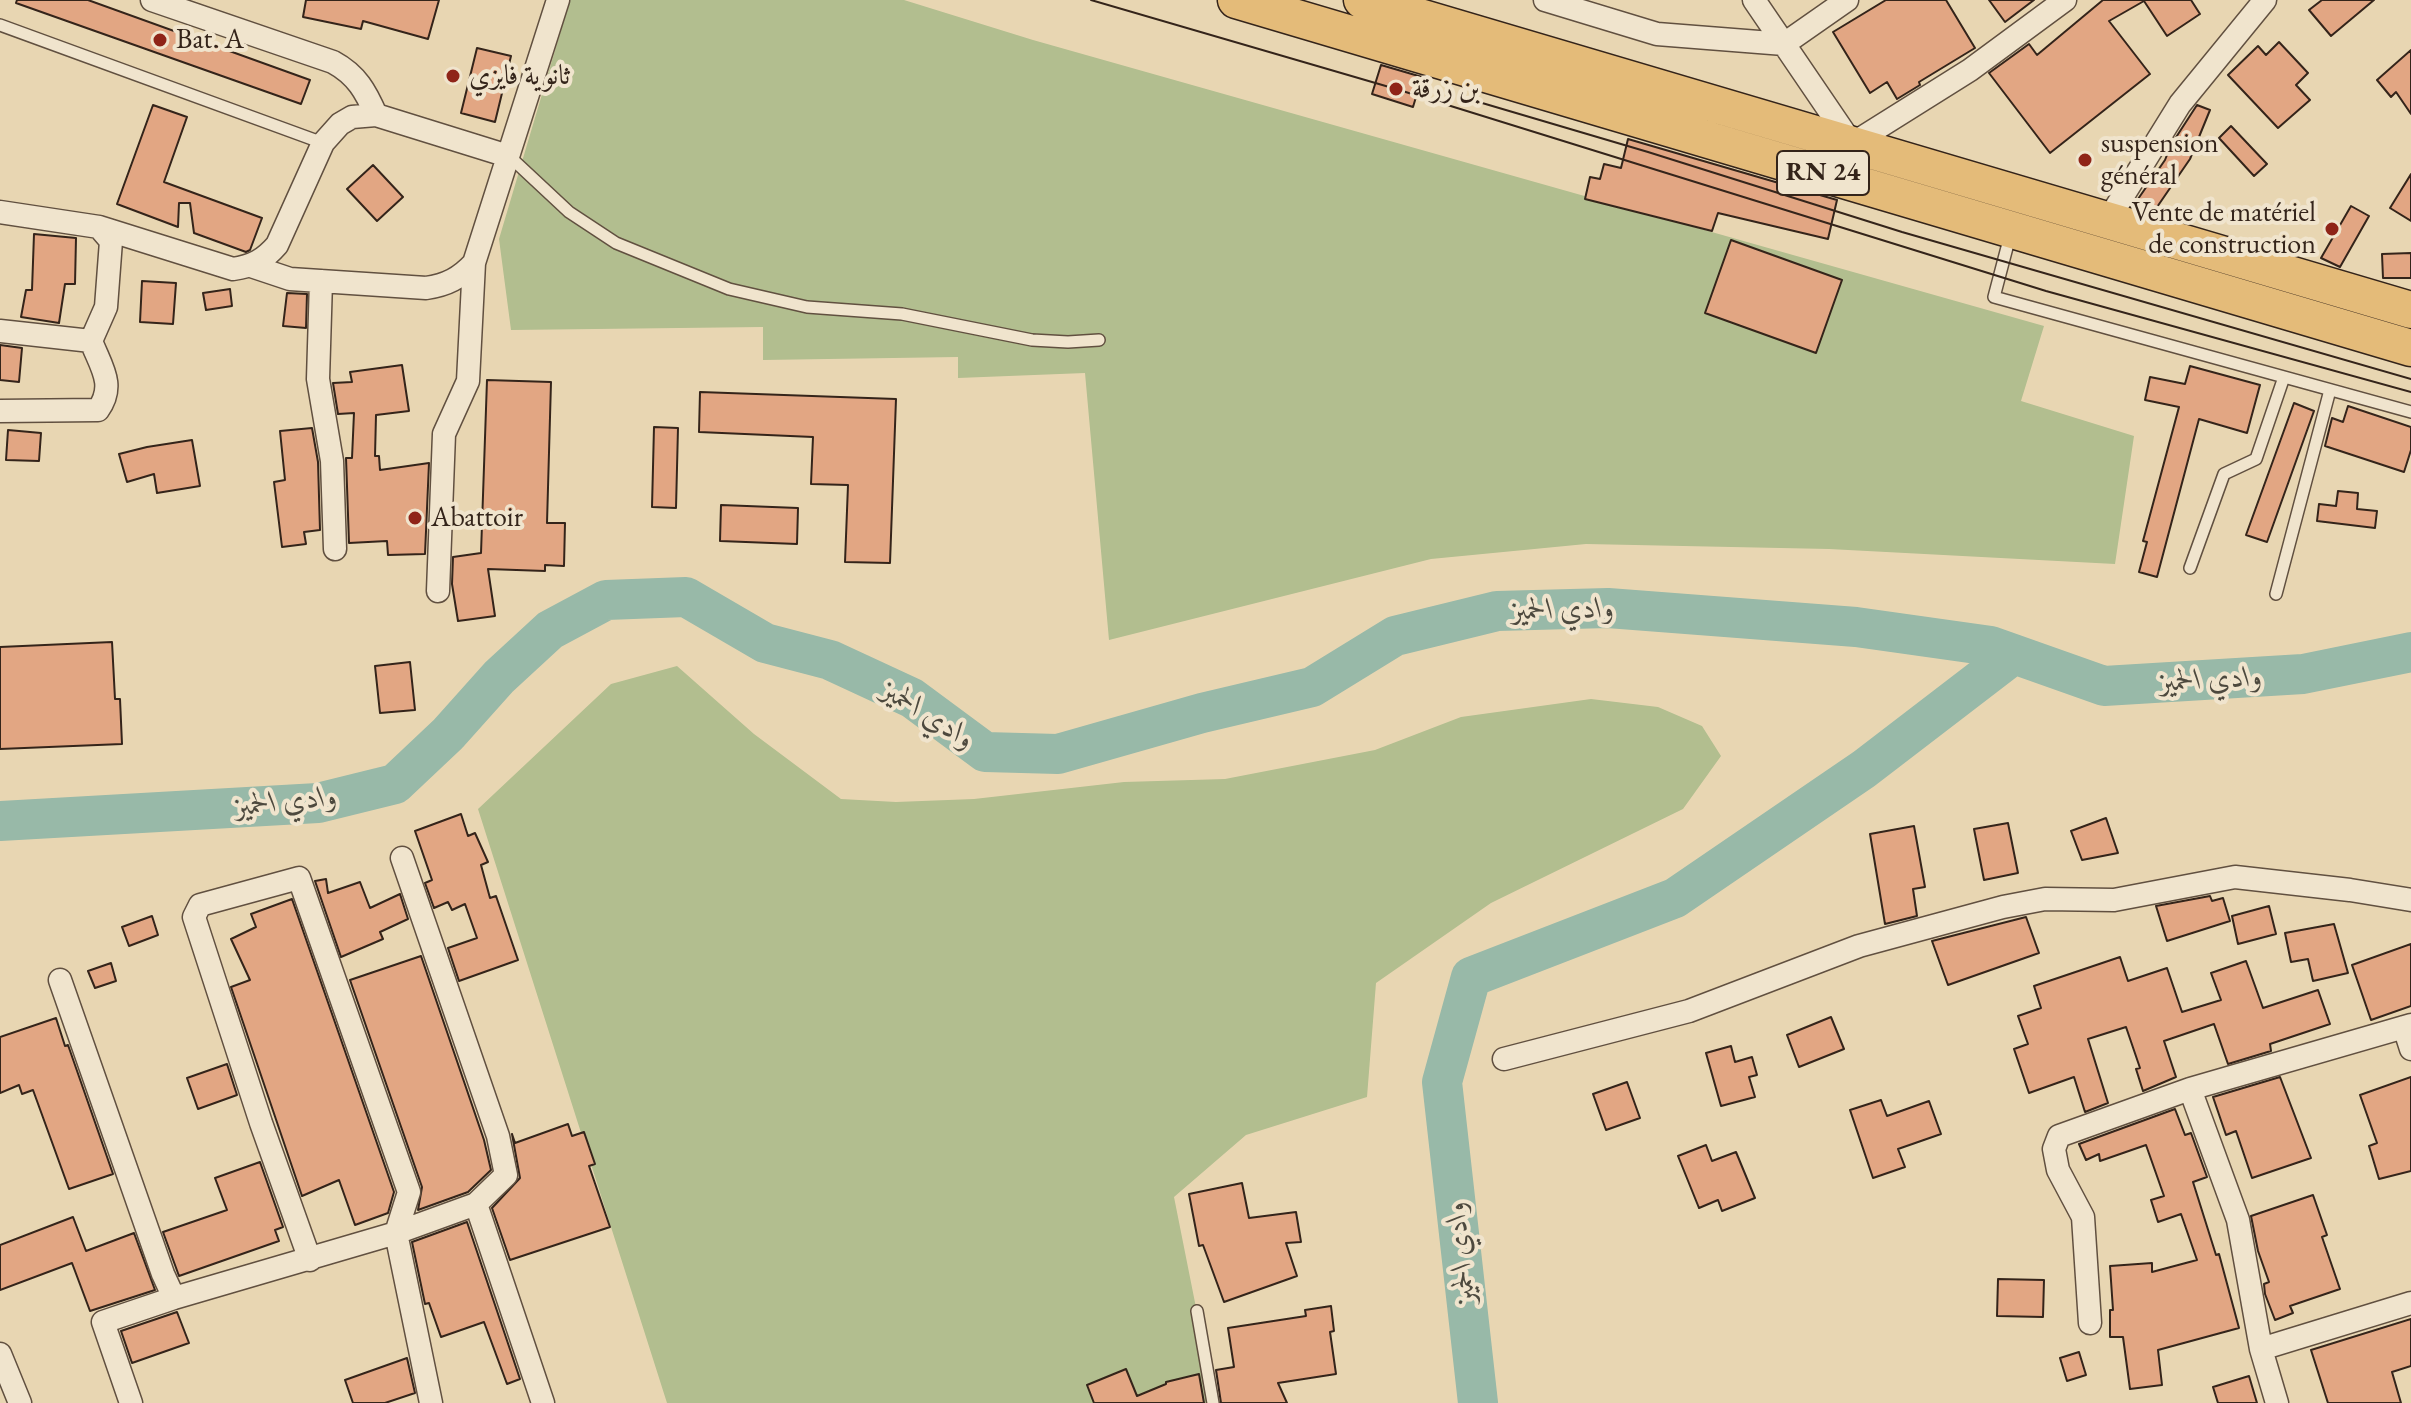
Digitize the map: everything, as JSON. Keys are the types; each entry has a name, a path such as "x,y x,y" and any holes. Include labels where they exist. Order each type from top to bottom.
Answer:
{"main road":[{"name":"RN 24","path":"1236,0 2411,348"},
{"name":"RN 24","path":"1362,0 2411,310"}],"street":[{"path":"152,0 333,62 359,81 376,115"},
{"path":"438,591 444,434 468,381 474,263 558,0"},
{"path":"1545,0 1657,34 1784,44 1847,0"},
{"path":"1754,0 1852,144 1970,70 2065,0"},
{"path":"2108,220 2180,104 2265,0"},
{"path":"0,212 99,227 233,269 251,266 266,257 277,245 323,143 340,124 352,117 376,115 508,156"},
{"path":"0,411 98,410 107,397 107,381 91,341 106,307 111,241 99,227"},
{"path":"251,266 290,279 426,288 446,285 463,275 474,263"},
{"path":"321,281 318,379 332,461 335,549"},
{"path":"0,331 91,341"},
{"path":"131,1403 103,1322 396,1233 476,1204 506,1175 498,1136 402,858"},
{"path":"1504,1059 1689,1011 1859,946 2003,907 2045,899 2114,900 2235,877 2411,900"},
{"path":"310,1260 261,1123 194,917 200,905 299,878 409,1192 396,1233 431,1403"},
{"path":"60,980 174,1298"},
{"path":"2090,1323 2083,1217 2058,1170 2054,1149 2059,1136 2190,1089 2409,1033"},
{"path":"2190,1089 2238,1220 2261,1349 2277,1403"},
{"path":"476,1204 543,1403"},
{"path":"2261,1349 2411,1303"},
{"path":"0,1354 20,1403"}],"lane":[{"path":"0,25 323,143"},
{"path":"508,156 569,212 616,243 729,289 807,307 902,314 1032,340 1099,340"},
{"path":"2012,229 1994,297 2411,412"},
{"path":"2190,568 2224,474 2256,459 2284,377"},
{"path":"2276,594 2330,390"},
{"path":"1197,1311 1213,1403"}],"green space":[{"path":"570,0 904,0 1033,40 2044,326 2021,401 2134,436 2115,564 1829,549 1586,544 1431,559 1109,640 1085,373 958,378 958,357 763,360 763,327 511,330 499,239"},
{"path":"677,666 754,734 841,799 896,802 974,799 1124,782 1225,779 1375,750 1461,717 1591,699 1658,707 1702,726 1721,756 1683,809 1491,903 1376,983 1367,1097 1246,1135 1174,1197 1215,1403 667,1403 478,809 611,684"}],"building":[{"name":"Bat. A","path":"17,0 88,0 310,80 301,104 16,3"},
{"path":"306,0 439,0 428,39 363,21 361,29 303,17"},
{"path":"1886,0 1946,0 1975,48 1897,99 1887,82 1870,93 1833,32"},
{"path":"1989,0 2034,0 2005,22"},
{"path":"2103,0 2191,0 2200,14 2167,36 2144,1 2109,21 2150,74 2050,153 1989,73 2029,44 2037,55"},
{"path":"2322,0 2374,0 2331,36 2309,10"},
{"path":"2279,42 2308,73 2296,85 2310,100 2278,128 2228,75 2258,46 2266,55"},
{"path":"477,48 511,56 495,122 461,113"},
{"path":"2411,50 2411,114 2396,92 2391,97 2377,80"},
{"path":"1381,65 1422,77 1413,107 1372,94"},
{"path":"153,105 187,117 164,182 262,218 250,250 246,252 194,233 190,203 179,203 178,227 117,204"},
{"path":"2197,105 2210,110 2190,159 2155,210 2138,199"},
{"path":"2231,126 2267,164 2254,176 2219,138"},
{"path":"1628,139 1837,200 1828,239 1718,213 1712,231 1585,199 1590,177 1600,179 1604,164 1621,168"},
{"path":"373,165 403,197 377,221 347,189"},
{"path":"2411,174 2411,221 2390,208"},
{"path":"2351,206 2369,216 2340,267 2321,258"},
{"path":"34,234 76,238 75,284 65,284 59,323 21,317 26,290 32,290"},
{"path":"1731,240 1842,280 1816,353 1705,313"},
{"path":"2411,253 2411,278 2383,278 2382,254"},
{"path":"142,281 176,283 173,324 140,322"},
{"path":"230,289 232,306 206,310 203,293"},
{"path":"287,293 307,294 306,328 283,326"},
{"path":"0,345 22,348 19,382 0,380"},
{"path":"402,365 409,411 376,415 375,456 379,456 380,470 429,463 425,554 388,555 387,541 349,543 346,458 352,458 354,413 338,414 333,383 352,382 350,372"},
{"path":"2190,366 2260,385 2247,433 2199,419 2157,577 2139,572 2147,542 2143,541 2179,407 2145,400 2150,377 2185,384"},
{"path":"487,380 551,382 547,523 565,523 564,566 545,565 545,571 488,569 495,616 458,621 452,584 453,557 481,553"},
{"path":"700,392 896,399 890,563 845,562 848,485 811,484 813,437 699,432"},
{"path":"2294,403 2314,411 2267,542 2246,535"},
{"path":"2348,406 2411,427 2411,450 2404,472 2325,446 2332,418 2343,422"},
{"path":"654,427 678,428 676,508 652,507"},
{"path":"312,428 318,462 320,530 304,532 306,544 282,547 274,482 285,480 280,431"},
{"path":"8,430 41,433 39,461 6,460"},
{"path":"192,440 200,486 157,493 154,474 127,482 119,454"},
{"path":"2338,491 2358,493 2357,509 2377,511 2375,528 2317,521 2319,504 2336,506"},
{"path":"721,505 798,508 797,544 720,541"},
{"path":"112,642 115,699 120,699 122,744 0,749 0,647"},
{"path":"410,662 415,710 380,713 375,666"},
{"path":"461,814 468,836 475,833 488,862 481,865 490,898 496,896 518,960 459,981 448,948 477,938 465,904 452,910 448,902 434,908 425,883 432,880 415,831"},
{"path":"2106,818 2118,853 2082,860 2071,831"},
{"path":"2008,823 2018,873 1984,880 1974,829"},
{"path":"1914,826 1925,887 1913,889 1917,916 1885,924 1870,834"},
{"path":"326,879 328,893 360,882 370,908 400,894 408,919 380,932 383,939 341,957 315,881"},
{"path":"2210,896 2212,901 2223,898 2230,921 2167,941 2156,906"},
{"path":"292,899 394,1192 388,1213 355,1225 339,1180 302,1196 231,987 250,980 231,939 256,927 251,914"},
{"path":"2269,906 2276,934 2238,944 2232,916"},
{"path":"152,916 158,935 129,946 122,927"},
{"path":"2026,917 2039,953 1948,985 1932,941"},
{"path":"2334,924 2348,973 2313,981 2308,959 2291,962 2285,933"},
{"path":"2411,944 2411,1006 2371,1020 2352,965"},
{"path":"421,956 484,1140 491,1170 468,1192 418,1210 422,1187 350,980"},
{"path":"2120,957 2128,981 2167,968 2182,1012 2221,1000 2211,973 2246,961 2263,1008 2318,990 2330,1024 2270,1044 2271,1051 2228,1064 2214,1024 2164,1041 2176,1077 2143,1091 2136,1069 2140,1068 2126,1027 2088,1039 2108,1103 2085,1112 2074,1077 2029,1093 2014,1049 2028,1044 2018,1016 2041,1008 2034,986"},
{"path":"111,963 116,981 95,988 88,971"},
{"path":"1831,1017 1844,1049 1799,1067 1787,1035"},
{"path":"56,1018 113,1174 69,1189 33,1090 22,1094 19,1085 0,1093 0,1037"},
{"path":"1731,1046 1735,1062 1752,1057 1757,1075 1749,1077 1755,1097 1721,1106 1706,1053"},
{"path":"227,1064 237,1095 198,1109 187,1078"},
{"path":"2280,1077 2311,1158 2252,1178 2236,1131 2226,1135 2213,1097"},
{"path":"2411,1077 2411,1171 2379,1179 2369,1146 2377,1143 2360,1095"},
{"path":"1627,1082 1640,1118 1606,1130 1593,1094"},
{"path":"1881,1100 1887,1116 1929,1101 1941,1134 1898,1149 1905,1167 1873,1178 1850,1110"},
{"path":"2175,1109 2185,1135 2191,1133 2207,1177 2193,1182 2216,1255 2219,1254 2239,1328 2158,1350 2162,1385 2130,1389 2123,1337 2110,1337 2110,1310 2113,1310 2110,1266 2152,1263 2152,1272 2197,1260 2181,1214 2158,1222 2151,1200 2164,1196 2146,1145 2100,1161 2099,1154 2086,1160 2079,1144"},
{"path":"568,1124 572,1136 584,1132 595,1164 589,1166 610,1227 510,1260 492,1208 520,1178 512,1134 515,1143"},
{"path":"1706,1145 1712,1161 1736,1152 1755,1198 1722,1211 1718,1200 1699,1208 1678,1156"},
{"path":"260,1162 283,1227 275,1230 279,1241 179,1276 163,1232 227,1210 215,1178"},
{"path":"1242,1183 1249,1218 1296,1212 1301,1242 1286,1243 1297,1276 1224,1302 1203,1245 1199,1246 1189,1194"},
{"path":"2313,1195 2327,1235 2322,1237 2340,1289 2290,1306 2293,1313 2275,1320 2265,1294 2264,1284 2269,1282 2258,1251 2251,1216"},
{"path":"73,1217 86,1251 134,1233 155,1290 90,1311 72,1263 0,1290 0,1245"},
{"path":"467,1222 520,1379 507,1384 484,1322 441,1337 429,1303 425,1304 412,1242"},
{"path":"1998,1279 2044,1280 2043,1317 1997,1316"},
{"path":"1331,1306 1334,1331 1330,1332 1336,1374 1278,1383 1287,1403 1221,1403 1216,1370 1234,1367 1228,1328 1306,1316 1305,1310"},
{"path":"177,1312 189,1343 132,1363 121,1331"},
{"path":"2411,1319 2411,1366 2392,1372 2401,1403 2328,1403 2311,1350"},
{"path":"2079,1352 2086,1375 2067,1381 2060,1358"},
{"path":"407,1358 415,1393 385,1403 353,1403 345,1380"},
{"path":"1126,1369 1137,1396 1166,1382 1199,1374 1204,1403 1094,1403 1087,1385"},
{"path":"2249,1376 2257,1403 2218,1403 2213,1387"}],"waterway":[{"name":"وادي الحميز","path":"0,821 318,803 395,784 448,734 499,677 550,630 606,600 686,597 765,643 830,660 912,698 985,752 1058,754 1202,713 1312,687 1395,636 1497,611 1608,608 1856,627 1991,646 2104,686 2303,674 2411,652"},
{"name":"وادي الحميز","path":"1478,1403 1442,1082 1471,977 1675,898 1864,769 2014,654"}],"tram line":[{"path":"1091,0 1396,89 2046,291 2411,392"},
{"path":"1472,100 1902,232 2411,379"}],"place":[{"name":"Bat. A","path":"160,40"},
{"name":"ثانوية فايزي","path":"453,76"},
{"name":"بن زرقة","path":"1396,89"},
{"name":"suspension général","path":"2085,160"},
{"name":"Vente de matériel de construction","path":"2332,229"},
{"name":"Abattoir","path":"415,518"}]}
